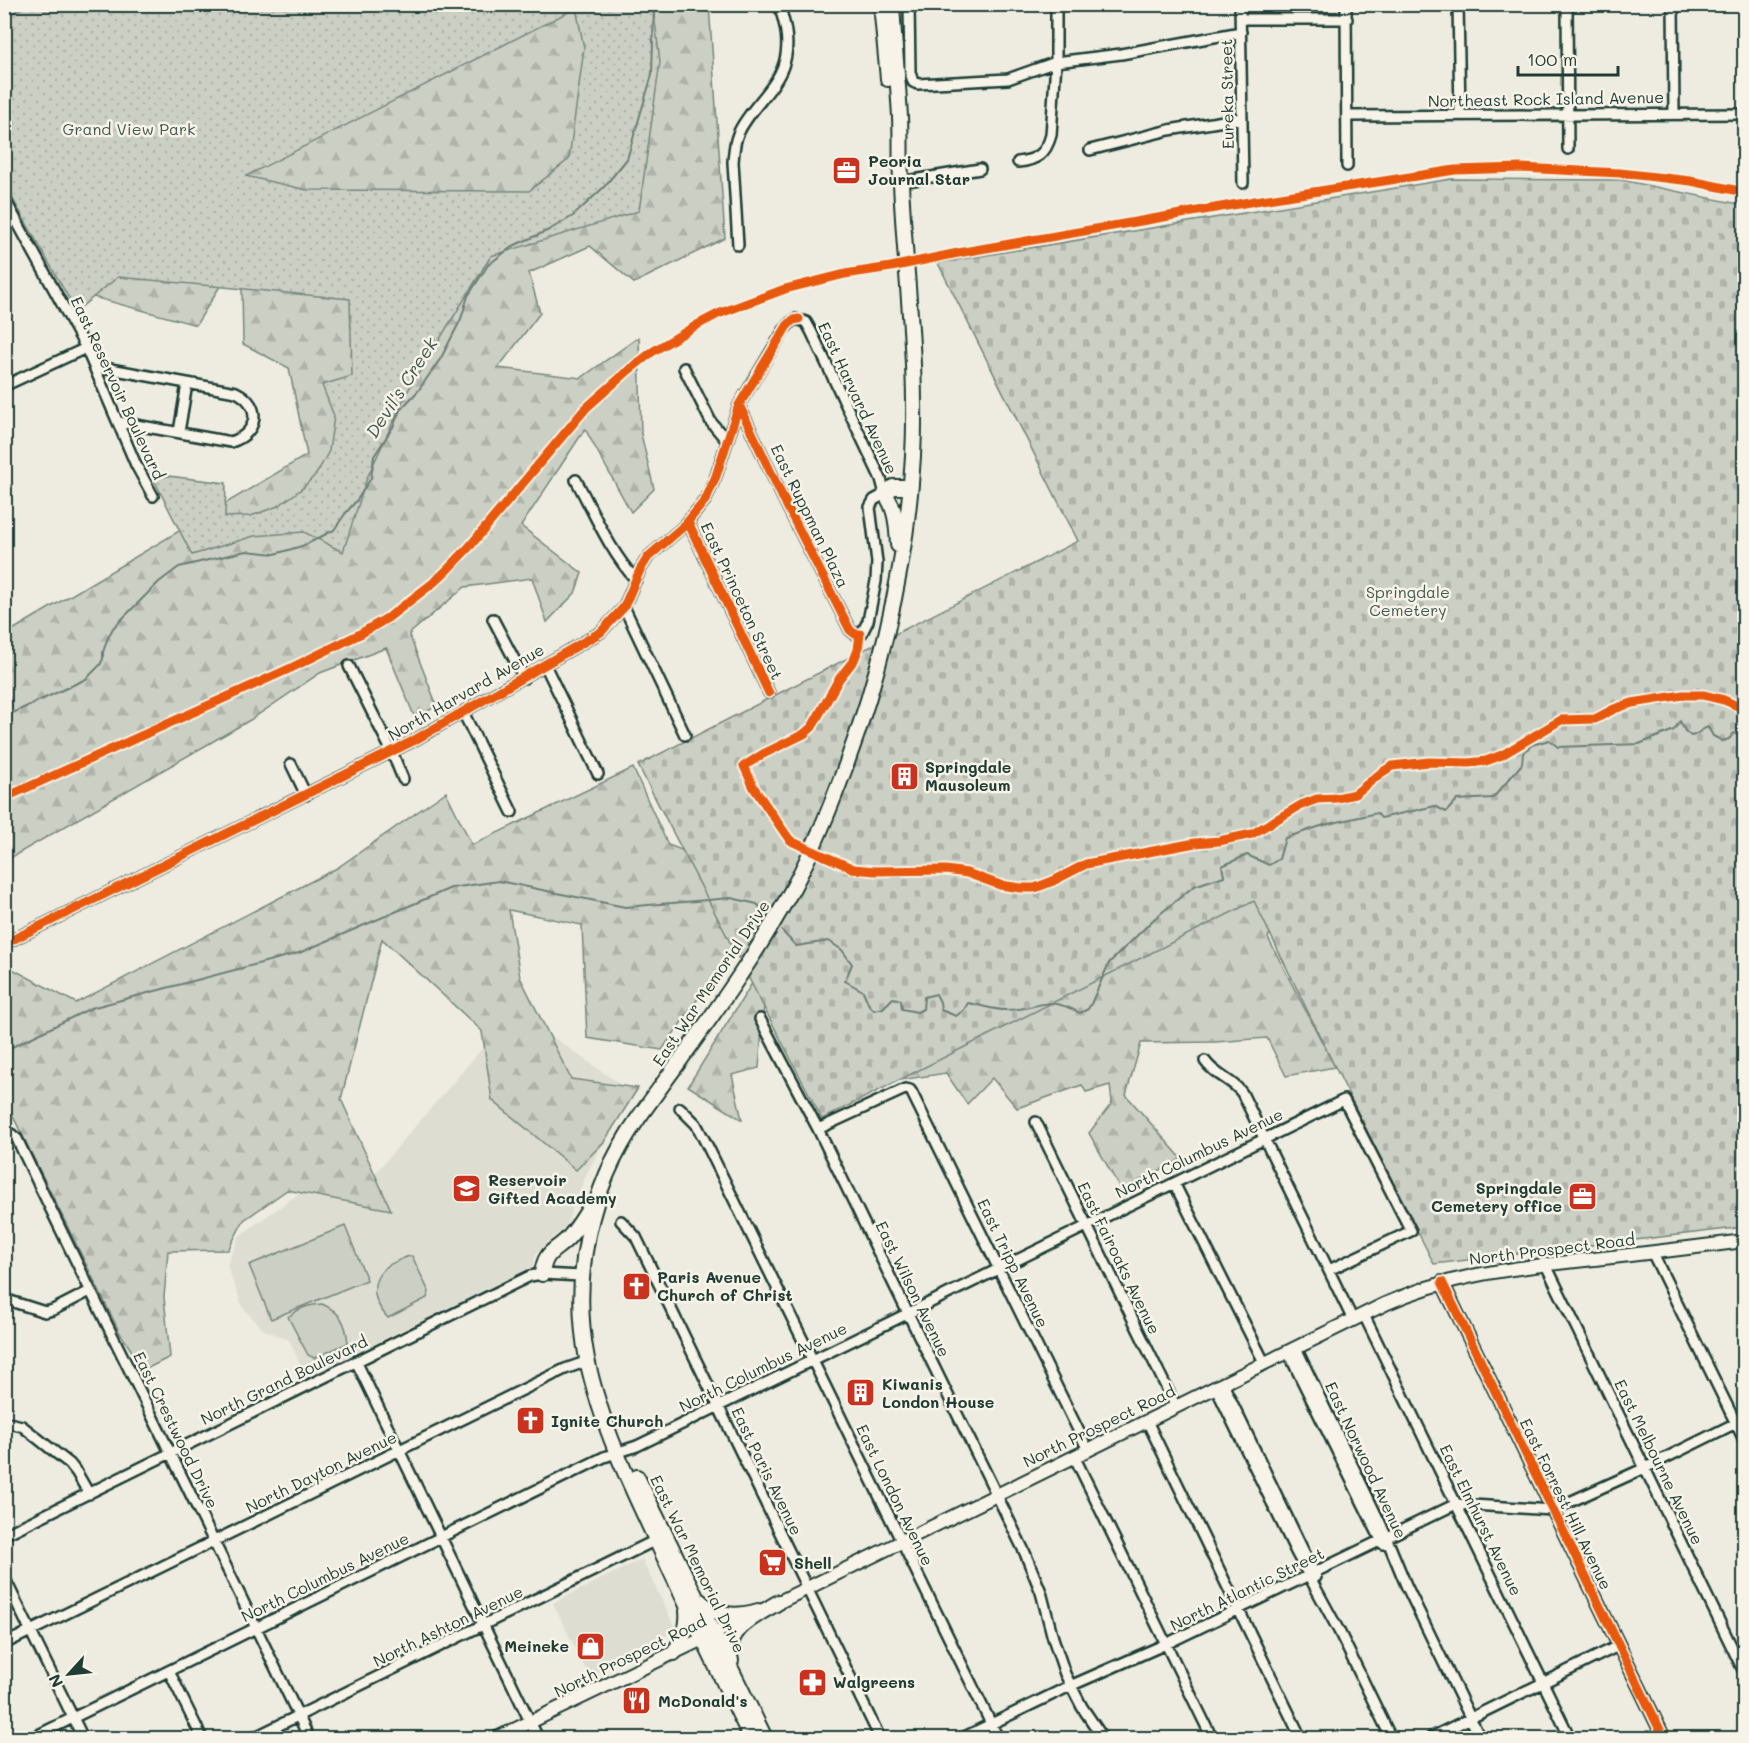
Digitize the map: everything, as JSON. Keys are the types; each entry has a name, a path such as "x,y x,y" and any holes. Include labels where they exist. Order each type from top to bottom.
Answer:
{"highway":[{"name":"East War Memorial Drive","path":"882,4 891,122 901,182"},
{"name":"East War Memorial Drive","path":"765,1738 708,1636 687,1606 656,1540 601,1406 588,1361 582,1317 582,1276 588,1234 602,1187 620,1149 632,1128 736,982 797,881 836,792 876,673 895,594 904,539 914,431 913,359 892,4"},
{"path":"895,594 898,559 896,526 886,487 910,486"},
{"path":"542,1274 547,1256 573,1233 602,1187"},
{"name":"East War Memorial Drive","path":"620,1451 691,1587 746,1737"},
{"path":"691,1587 702,1604 718,1612 730,1615 744,1614 765,1608"},
{"path":"754,1716 731,1664 729,1653 731,1643 734,1634 742,1626 779,1602"},
{"path":"674,1653 688,1623 687,1606"}],"main road":[{"name":"North Prospect Road","path":"497,1738 1406,1295 1442,1282 1492,1272 1744,1240"},
{"name":"East Forrest Hill Avenue","path":"1442,1282 1664,1738"}],"street":[{"path":"4,7 9,4"},
{"path":"738,245 734,152 739,133 774,83 784,63 787,53 787,33 779,4"},
{"path":"909,4 910,72 914,83 918,84 1008,79 1056,62 1121,54 1241,32"},
{"path":"1018,162 1041,156 1051,135 1056,62 1056,4"},
{"name":"Eureka Street","path":"1240,4 1243,183"},
{"path":"1346,4 1347,166"},
{"path":"1458,4 1460,115"},
{"path":"1567,4 1568,149"},
{"path":"1673,4 1674,113"},
{"path":"1241,19 1347,19"},
{"name":"Northeast Rock Island Avenue","path":"1347,116 1744,114"},
{"path":"1090,150 1176,128 1242,118"},
{"path":"901,182 980,169"},
{"name":"East Reservoir Boulevard","path":"4,198 86,348 136,465 153,496"},
{"name":"North Harvard Avenue","path":"4,944 420,738 602,632 624,607 650,554 688,522 707,496 716,476 739,405 787,326 793,320 800,319"},
{"name":"East Harvard Avenue","path":"800,319 810,328 886,487"},
{"path":"4,386 86,348"},
{"path":"94,366 240,394 249,402 254,414 253,423 245,435 231,442 119,422"},
{"path":"684,368 711,422 727,441"},
{"path":"179,432 187,384"},
{"name":"East Ruppman Plaza","path":"739,405 822,576 850,630 857,634 862,633 866,626 876,581 877,562 870,507 886,487"},
{"path":"576,480 614,549 636,580"},
{"name":"East Princeton Street","path":"688,522 769,693"},
{"path":"624,607 685,735"},
{"path":"493,620 524,678"},
{"path":"545,665 598,774"},
{"path":"349,666 403,779"},
{"path":"463,712 512,812"},
{"path":"291,764 306,795"},
{"name":"East Wilson Avenue","path":"760,1019 818,1129 997,1494 1038,1583 1057,1653 1070,1686 1103,1738"},
{"name":"East Elmhurst Avenue","path":"1205,1061 1213,1071 1230,1081 1240,1091 1329,1270 1359,1318 1456,1504 1570,1738"},
{"name":"East Tripp Avenue","path":"818,1129 905,1089 910,1090 916,1098 1088,1450"},
{"name":"North Columbus Avenue","path":"32,1738 441,1537 718,1406 1344,1100 1411,1231 1329,1270"},
{"name":"East London Avenue","path":"680,1108 698,1128 998,1738"},
{"name":"East Fairoaks Avenue","path":"1036,1122 1176,1407"},
{"name":"East Crestwood Drive","path":"9,1136 171,1453 309,1738"},
{"path":"1174,1183 1265,1364"},
{"name":"East Paris Avenue","path":"621,1221 636,1237 880,1738"},
{"path":"1652,1252 1740,1421 1744,1440"},
{"name":"East Melbourne Avenue","path":"1546,1265 1744,1672"},
{"name":"North Grand Boulevard","path":"4,1535 530,1276 542,1274 582,1276"},
{"path":"4,1299 45,1312 90,1291"},
{"name":"East Norwood Avenue","path":"1292,1350 1480,1738"},
{"path":"356,1361 538,1738"},
{"name":"North Dayton Avenue","path":"4,1644 561,1371 588,1361"},
{"path":"1220,1386 1391,1738"},
{"path":"1147,1421 1301,1738"},
{"path":"1552,1510 1646,1468 1740,1421"},
{"path":"4,1422 22,1426 70,1464 88,1494"},
{"path":"1074,1456 1212,1738"},
{"name":"North Atlantic Street","path":"962,1738 1238,1610 1456,1504 1552,1510"},
{"name":"North Ashton Avenue","path":"253,1738 656,1540"},
{"path":"4,1577 83,1738"},
{"path":"1430,1738 1618,1646"},
{"path":"169,1671 202,1738"}],"shaded area":[{"name":"Reservoir Gifted Academy","path":"515,1010 631,1092 587,1173 565,1227 536,1253 533,1266 306,1377 289,1340 264,1330 243,1308 227,1265 239,1236 311,1185 348,1194 378,1170"},
{"path":"642,1559 676,1630 590,1678 553,1603"}],"green space":[{"name":"Grand View Park","path":"28,4 653,5 660,62 639,211 491,256 407,392 367,478 343,552 304,532 254,536 192,555 151,474 226,483 225,517 251,516 278,506 303,488 317,473 329,451 334,416 322,385 352,376 350,299 118,277 76,311 5,185 5,18","holes":["576,8 584,48 569,159 529,191 307,190 246,176"]},
{"path":"150,5 709,5 725,238 634,283 590,246 529,273 540,313 498,368 581,378 639,337 641,434 654,489 631,512 585,429 521,526 582,573 575,593 547,622 532,578 465,587 409,634 437,706 415,718 386,648 320,673 250,720 5,861 4,635 307,455 289,368 243,344 242,289 222,283 196,325 64,289"},
{"name":"Springdale Cemetery","path":"1451,179 1621,180 1744,205 1744,1227 1434,1264 1254,901 822,1119 638,765 1078,541 938,263"},
{"path":"633,768 668,845 728,867 786,860 728,956 662,1050 587,1038 582,925 509,910 520,977 571,1079 638,1088 604,1142 576,1170 492,1100 482,1031 382,939 341,1099 391,1210 287,1190 244,1220 228,1250 168,1251 164,1297 170,1357 144,1370 120,1333 5,1100 5,965 76,1003 337,868 446,792 472,845"},
{"path":"1299,858 1268,938 1335,1067 1286,1076 1267,1038 1215,1042 1141,1043 1126,1095 1182,1159 1121,1190 1089,1133 1112,1103 1110,1085 1086,1092 1082,1085 1017,1108 992,1078 967,1104 946,1073 887,1082 764,1004 759,1068 732,1075 742,1120 688,1086 759,972"},
{"path":"345,1226 367,1280 271,1319 249,1265"},
{"path":"412,1256 429,1292 427,1298 388,1318 375,1295 378,1276 385,1268"},
{"path":"322,1304 334,1311 341,1319 348,1343 314,1358 308,1355 288,1317 296,1311"}],"waterway":[{"name":"Devil's Creek","path":"4,717 86,679 100,665 113,628 159,582 179,567 246,551 275,554 305,545 334,530 371,478 374,456 393,427 400,410 418,391 441,358 461,319 468,296 488,265 513,246 573,216 604,187 627,159 652,75 654,4"},
{"path":"782,931 796,946 829,941 842,950 852,964 845,981 863,991 869,1005 874,1010 883,1008 893,998 901,1000 902,1009 917,1012 923,1009 924,997 936,994 941,1010 956,1016 964,1010 968,1003 1006,1010 1050,1003 1068,1007 1080,1013 1088,1009 1091,1004 1109,963 1154,919 1194,886 1224,876 1222,866 1247,855 1269,865 1279,859 1285,838 1324,825 1377,813 1381,818 1435,806 1446,812 1457,800 1493,798 1522,764 1523,753 1532,745 1549,740 1558,747 1639,744 1674,730 1680,721 1685,731 1691,736 1708,727 1713,736 1723,741 1729,739 1734,733 1744,739"},
{"path":"4,1051 91,1008 299,953 451,888 499,881 625,907 731,898 757,904 766,914"}],"cycle path":[{"path":"4,798 291,668 389,617 446,571 470,546 586,408 629,370 652,352 718,314 785,289 845,274 958,253 1255,201 1455,170 1521,168 1620,173 1691,181 1744,192"},
{"path":"4,944 413,741 601,632 624,607 648,557 685,525 706,499 716,476 739,405 787,326 793,320 799,319"},
{"path":"739,405 850,630 855,634 860,634 854,660 839,679 812,727 804,734 744,766 754,788 789,839 854,869 946,870 967,873 1000,885 1035,888 1086,864 1252,834 1301,805 1317,799 1355,794 1392,766 1429,762 1486,761 1502,755 1561,720 1595,719 1632,703 1683,695 1703,695 1724,700 1744,709"},
{"path":"688,522 769,693"},
{"path":"1442,1282 1664,1738"}],"place":[{"name":"Peoria Journal Star","path":"847,170"},
{"name":"Springdale Mausoleum","path":"904,776"},
{"name":"Reservoir Gifted Academy","path":"467,1189"},
{"name":"Springdale Cemetery office","path":"1583,1197"},
{"name":"Paris Avenue Church of Christ","path":"636,1286"},
{"name":"Kiwanis London House","path":"861,1393"},
{"name":"Ignite Church","path":"530,1421"},
{"name":"Shell","path":"773,1563"},
{"name":"Meineke","path":"590,1646"},
{"name":"Walgreens","path":"812,1682"},
{"name":"McDonald's","path":"637,1701"}]}
